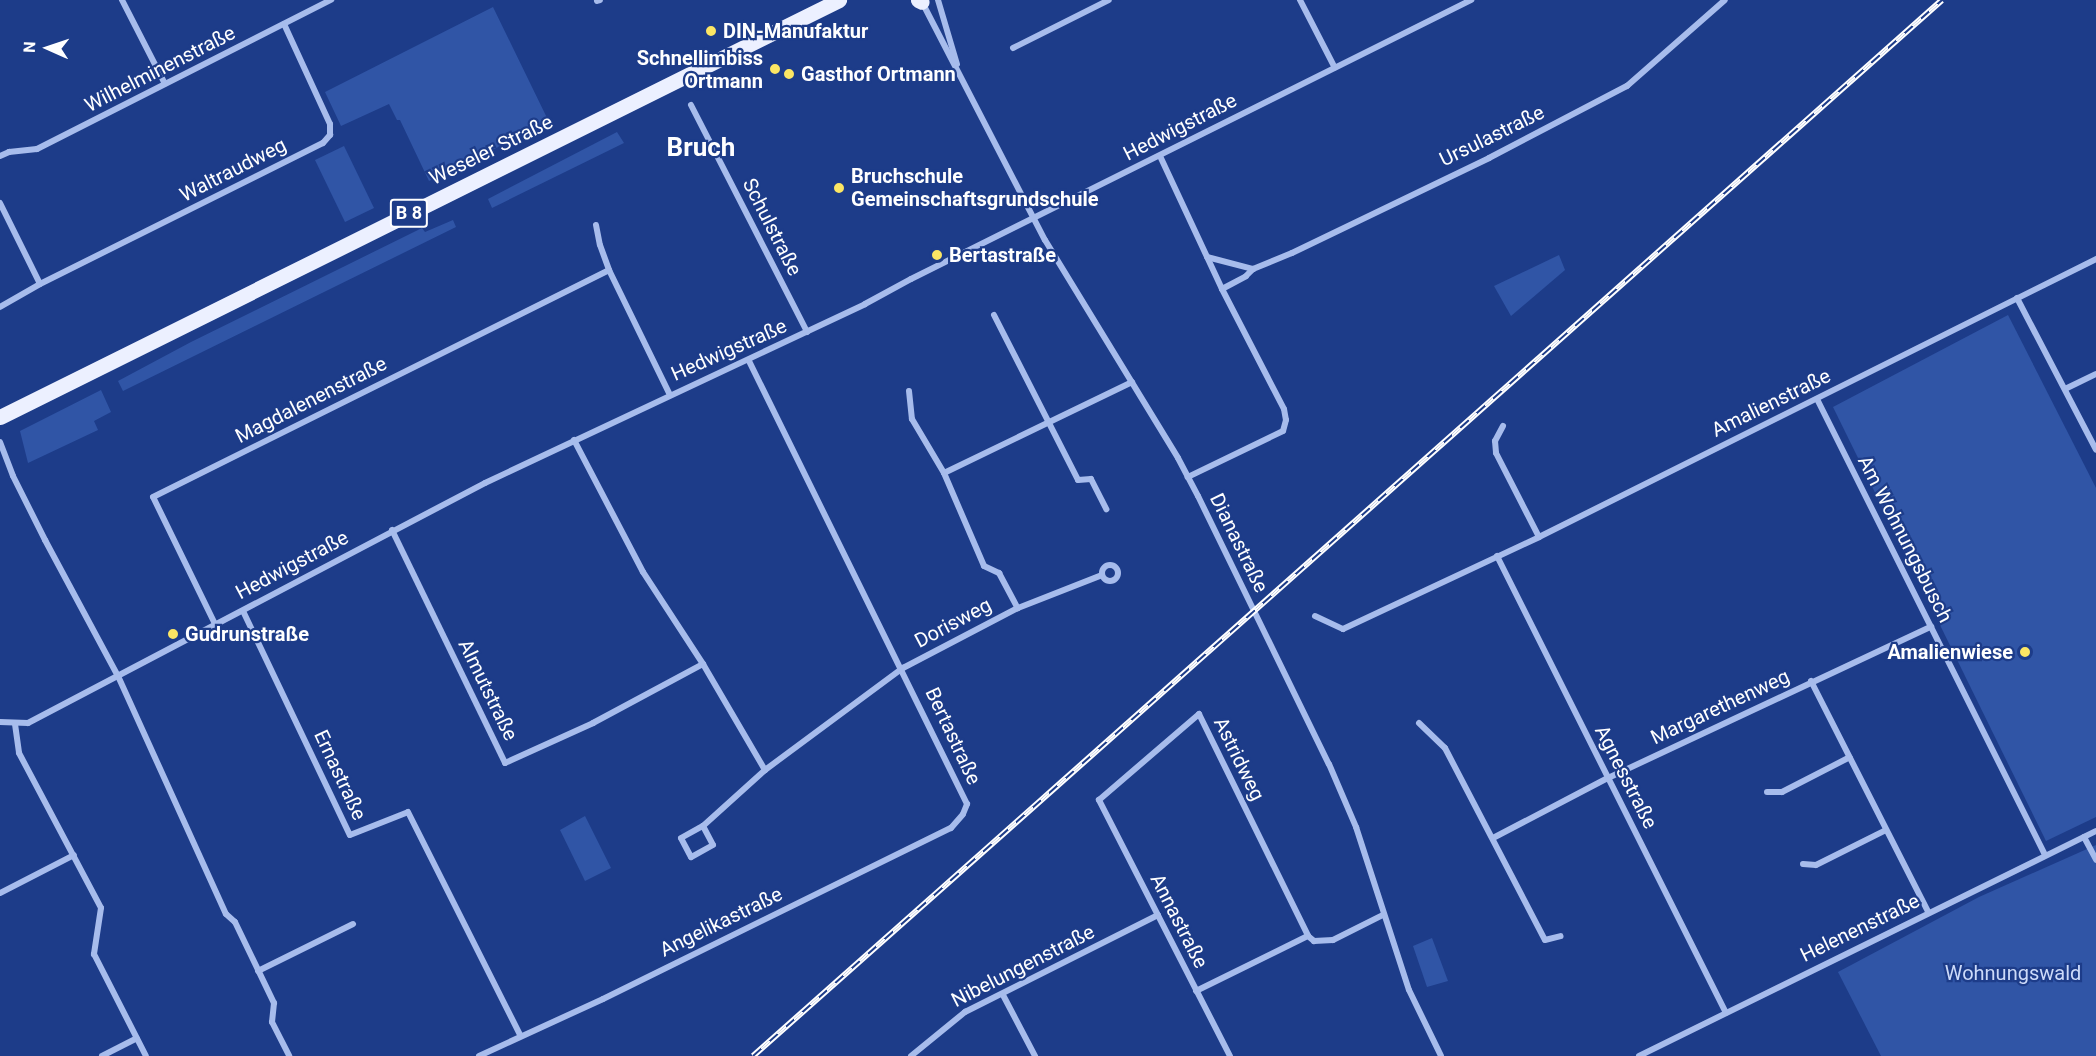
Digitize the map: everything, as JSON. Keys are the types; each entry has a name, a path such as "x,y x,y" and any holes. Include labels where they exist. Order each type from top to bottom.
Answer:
{"main road":[{"name":"Weseler Straße","path":"0,417 839,0"}],"street":[{"path":"122,0 165,84"},
{"name":"Wilhelminenstraße","path":"0,156 9,152 38,149 331,0"},
{"name":"Dianastraße","path":"938,0 958,68"},
{"path":"1013,48 1109,0"},
{"path":"1300,0 1335,68"},
{"name":"Hedwigstraße","path":"0,722 28,723 392,530 574,440 807,332 1471,0"},
{"name":"Ursulastraße","path":"1222,290 1246,276 1253,269 1292,253 1489,158 1627,86 1725,0"},
{"name":"Dianastraße","path":"920,1 958,68 1034,219 1188,477 1329,764 1356,827 1409,990 1442,1056"},
{"name":"Waltraudweg","path":"0,307 40,284 323,143 330,135 330,124 284,24"},
{"name":"Schulstraße","path":"691,105 807,332"},
{"path":"1160,156 1222,290 1284,409 1286,420 1282,431 1188,477"},
{"path":"0,203 40,284"},
{"path":"596,225 609,270 670,395"},
{"path":"1207,257 1253,269"},
{"name":"Amalienstraße","path":"1315,616 1343,629 1539,537 2096,260"},
{"name":"Magdalenenstraße","path":"214,624 153,497 609,270"},
{"path":"2017,298 2096,450"},
{"path":"994,315 1078,480 1091,478 1106,509"},
{"name":"Bertastraße","path":"749,360 903,668 967,804"},
{"path":"2065,389 2096,374"},
{"path":"944,473 1132,382"},
{"name":"Dorisweg","path":"909,391 912,419 944,473 984,566 999,573 1018,608"},
{"name":"Am Wohnungsbusch","path":"1817,399 2045,855"},
{"path":"1503,426 1495,441 1496,453 1539,537"},
{"path":"574,440 643,572 703,664 765,770"},
{"path":"0,442 13,476 45,540 118,676 226,914 235,922 274,1003 272,1022 289,1056"},
{"name":"Almutstraße","path":"392,530 505,762 593,723 703,664"},
{"name":"Agnesstraße","path":"1497,556 1726,1013"},
{"name":"Dorisweg","path":"903,668 1018,608 1102,575"},
{"name":"Ernastraße","path":"243,611 350,835 408,812 520,1035"},
{"name":"Margarethenweg","path":"1493,838 1608,778 1811,681 1931,627"},
{"path":"703,826 713,845 691,857 681,838 703,826 765,770 903,668"},
{"path":"1811,681 1928,912"},
{"name":"Astridweg","path":"1099,800 1199,714 1308,936"},
{"path":"1419,723 1445,748 1545,940 1561,936"},
{"path":"15,724 19,753 101,908 94,954 146,1056"},
{"path":"1767,792 1782,792 1850,757"},
{"name":"Annastraße","path":"1099,800 1230,1056"},
{"name":"Angelikastraße","path":"478,1056 520,1035 578,1011 951,828 963,814 967,804"},
{"path":"1803,864 1816,865 1886,830"},
{"name":"Helenenstraße","path":"1639,1056 2096,831"},
{"path":"2084,837 2096,860"},
{"path":"0,893 74,855"},
{"name":"Nibelungenstraße","path":"911,1056 965,1012 1003,995 1158,915"},
{"path":"1196,991 1308,936 1314,941 1333,940 1383,915"},
{"path":"258,971 353,924"},
{"path":"1003,995 1035,1056"},
{"path":"102,1056 137,1038"}],"green space":[{"path":"493,7 549,122 429,181 400,120 397,120 389,104 341,126 325,92"},
{"path":"617,132 624,143 492,208 488,199"},
{"path":"344,146 374,208 345,222 315,160"},
{"path":"453,220 456,227 123,391 118,381 191,342 422,228 425,232"},
{"path":"1559,255 1565,270 1511,316 1494,286"},
{"name":"Amalienwiese","path":"2008,315 2096,488 2096,817 2046,841 1833,407"},
{"path":"101,390 111,412 94,421 98,430 28,463 20,431"},
{"path":"585,816 611,868 585,881 560,830"},
{"name":"Wohnungswald","path":"2096,845 2096,1056 1881,1056 1838,972 1979,897"},
{"path":"1432,938 1448,981 1427,987 1413,946"}],"railway":[{"path":"753,1056 1942,0"}],"place":[{"name":"DIN-Manufaktur","path":"711,31"},
{"name":"Schnellimbiss Ortmann","path":"775,69"},
{"name":"Gasthof Ortmann","path":"789,74"},
{"name":"Bruchschule Gemeinschaftsgrundschule","path":"839,188"},
{"name":"Bertastraße","path":"937,255"},
{"name":"Gudrunstraße","path":"173,634"},
{"name":"Amalienwiese","path":"2025,652"}],"district":[{"name":"Bruch","path":"701,148"}]}
